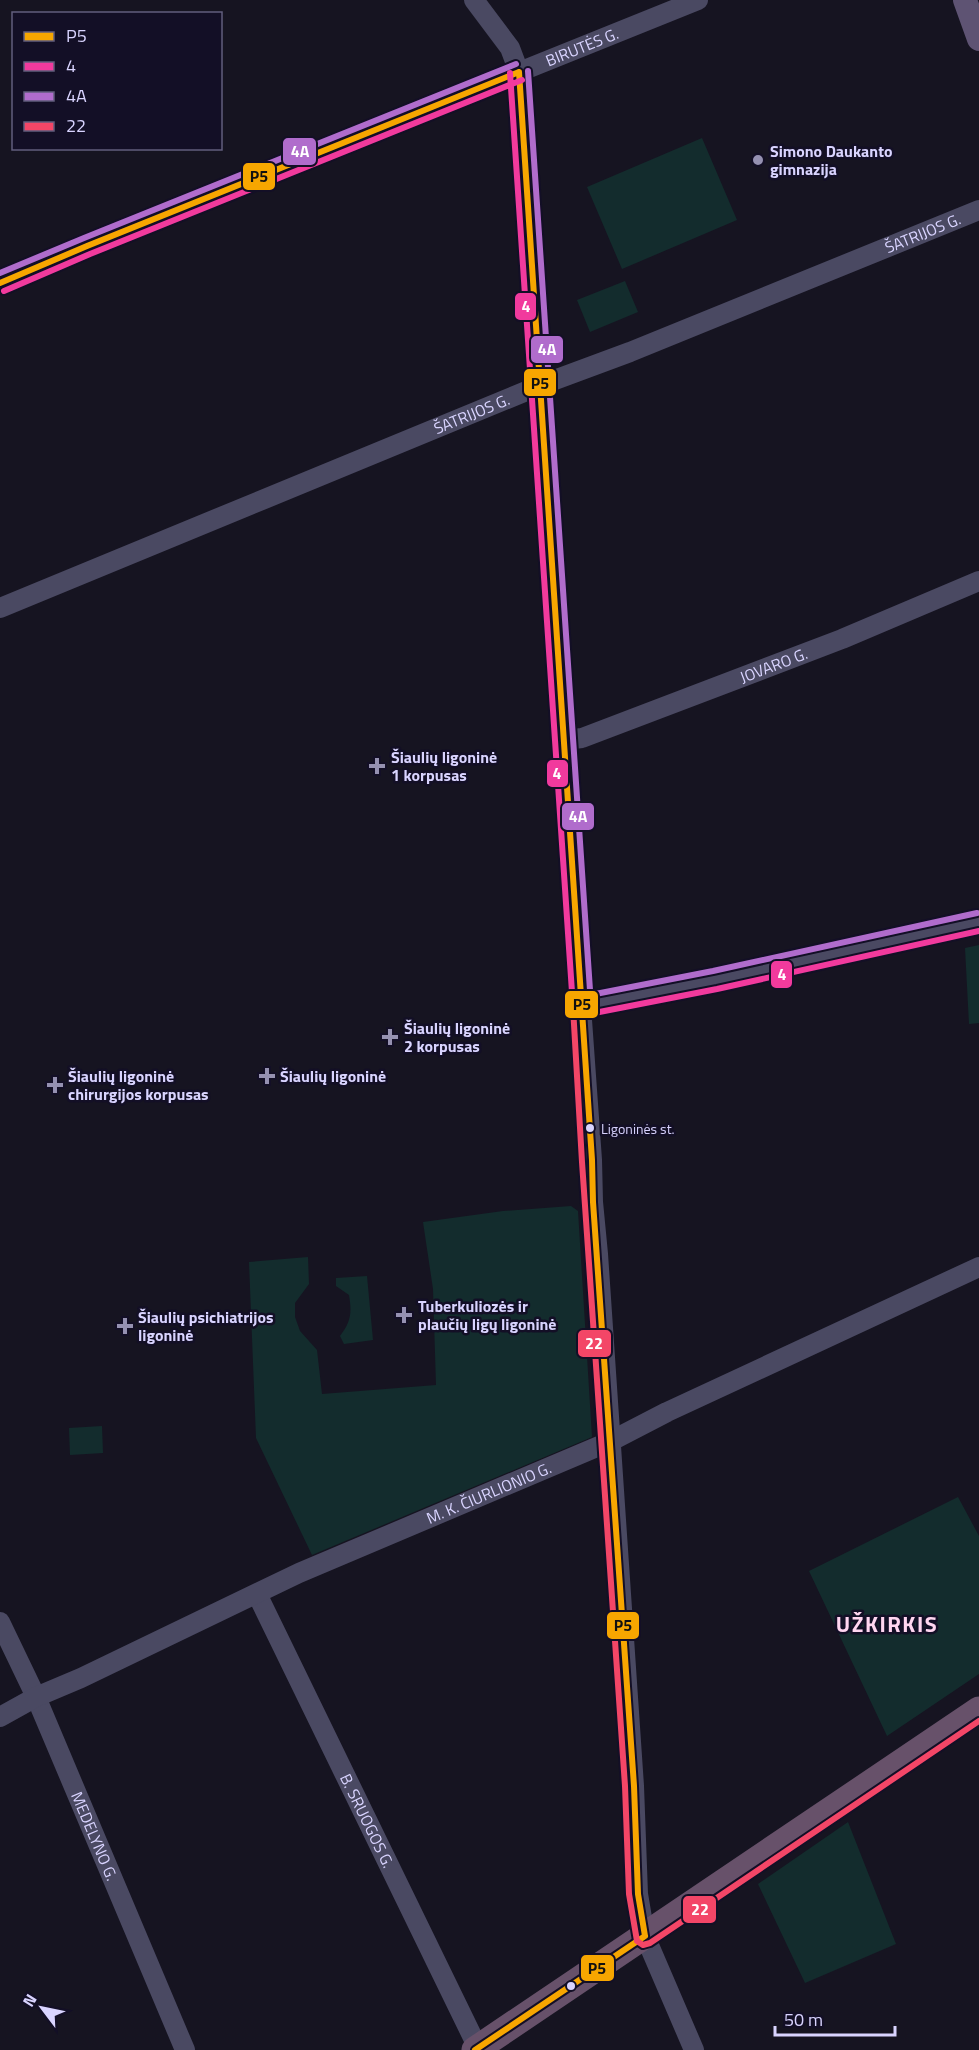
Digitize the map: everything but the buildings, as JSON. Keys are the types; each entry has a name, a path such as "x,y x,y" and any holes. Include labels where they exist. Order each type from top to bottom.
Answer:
{"highway":[{"path":"476,2049 979,1710"}],"main road":[{"path":"965,0 979,39"}],"street":[{"path":"474,0 510,48 519,72 565,740 593,1202 634,1786 638,1894 645,1936 694,2050"},
{"name":"BIRUTĖS G.","path":"0,283 105,238 519,72 661,7 698,0"},
{"name":"ŠATRIJOS G.","path":"0,608 541,385 641,348 979,210"},
{"name":"JOVARO G.","path":"565,740 582,738 832,643 979,581"},
{"path":"582,1006 715,980 979,922"},
{"name":"M. K. ČIURLIONIO G.","path":"0,1717 36,1697 81,1678 299,1573 611,1441 687,1402 979,1267"},
{"name":"B. SRUOGOS G.","path":"256,1594 476,2049"},
{"name":"MEDELYNO G.","path":"0,1622 36,1697 185,2050"}],"green space":[{"path":"702,138 737,220 622,269 587,187"},
{"path":"625,281 638,312 590,332 577,300"},
{"path":"979,945 979,1023 969,1024 965,948"},
{"path":"571,1206 578,1211 592,1437 312,1555 256,1438 249,1262 308,1257 309,1284 295,1303 295,1317 300,1331 317,1350 322,1394 436,1385 433,1289 423,1222 503,1211"},
{"path":"367,1276 373,1340 344,1344 340,1336 348,1322 350,1301 349,1295 336,1286 336,1278"},
{"path":"102,1426 103,1453 70,1455 69,1428"},
{"path":"958,1497 979,1536 979,1674 887,1736 809,1571"},
{"path":"848,1822 896,1944 805,1983 758,1884"}],"transit line":[{"name":"4A","path":"0,273 516,64"},
{"name":"4A","path":"528,71 591,1005"},
{"name":"P5","path":"519,72 593,1202 634,1786 638,1894 645,1936"},
{"name":"P5","path":"0,283 519,72"},
{"name":"4","path":"510,73 573,1007"},
{"name":"4","path":"4,291 90,254 522,80"},
{"name":"4A","path":"580,997 713,971 977,913"},
{"name":"4","path":"584,1015 717,989 979,931"},
{"name":"22","path":"573,1007 625,1786 629,1894 637,1941 643,1945 650,1943 979,1721"},
{"name":"P5","path":"475,2050 645,1936"}],"place":[{"name":"Simono Daukanto gimnazija","path":"758,160"},
{"name":"Šiaulių ligoninė 1 korpusas","path":"377,766"},
{"name":"Šiaulių ligoninė 2 korpusas","path":"390,1037"},
{"name":"Šiaulių ligoninė","path":"267,1076"},
{"name":"Šiaulių ligoninė chirurgijos korpusas","path":"55,1085"},
{"name":"Ligoninės st.","path":"590,1128"},
{"name":"Tuberkuliozės ir plaučių ligų ligoninė","path":"404,1315"},
{"name":"Šiaulių psichiatrijos ligoninė","path":"125,1326"}],"district":[{"name":"UŽKIRKIS","path":"887,1624"}]}
